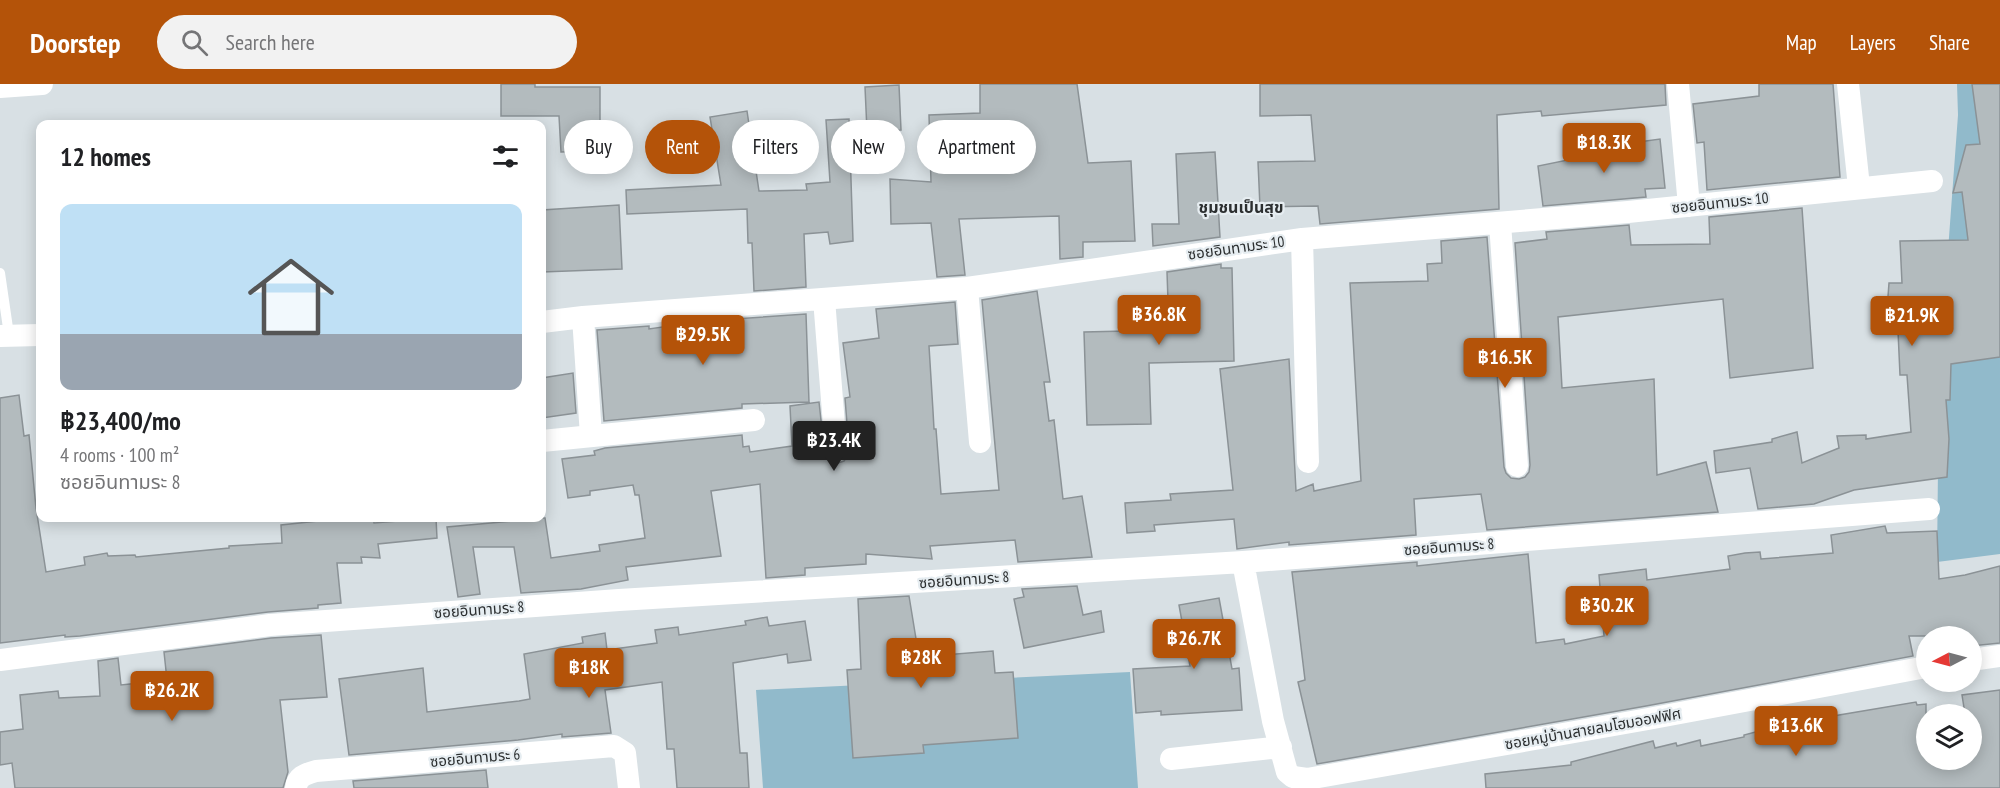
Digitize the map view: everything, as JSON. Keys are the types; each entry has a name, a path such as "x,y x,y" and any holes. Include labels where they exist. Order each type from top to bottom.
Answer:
{"street":[{"path":"1678,84 1689,207"},
{"path":"1848,84 1859,187"},
{"name":"ซอยอินทามระ 10","path":"546,322 967,288 1302,238 1500,224 1689,207 1859,187 1932,181"},
{"path":"1500,224 1516,466"},
{"path":"1302,238 1308,462"},
{"path":"967,288 980,442"},
{"path":"824,299 836,450"},
{"path":"583,317 591,436"},
{"path":"4,336 36,335"},
{"path":"546,441 754,420"},
{"name":"ซอยอินทามระ 8","path":"0,660 270,625 619,600 1243,562 1929,509"},
{"name":"ซอยหมู่บ้านสายลมโฮมออฟฟิศ","path":"1243,562 1271,710 1287,772 1293,777 1307,779 1613,726 1916,669"},
{"path":"1982,658 2000,656"},
{"name":"ซอยอินทามระ 6","path":"296,788 296,784 304,774 316,771 614,746 625,753 629,788"},
{"path":"1171,759 1281,747"}],"lane":[{"path":"0,273 4,336"}],"shaded area":[{"path":"1957,84 2000,84 2000,554 1937,562 1939,373 1958,115"},
{"path":"1130,672 1138,788 763,788 756,690"}],"building":[{"path":"501,84 535,84 535,87 600,87 600,120 564,120 564,152 561,152 559,116 501,116"},
{"path":"980,84 1077,84 1088,163 1131,161 1135,241 1083,242 1083,257 1060,259 1059,216 959,219 965,275 937,277 931,223 891,224 890,179 931,182 931,174 1036,174 1036,120 929,120 929,115 980,113"},
{"path":"1260,84 1665,84 1666,105 1542,116 1541,111 1497,115 1499,209 1320,224 1318,206 1260,207 1258,162 1315,161 1311,115 1260,116"},
{"path":"1759,84 1833,84 1840,177 1707,190 1704,142 1697,143 1693,104 1759,96"},
{"path":"1972,84 2000,84 2000,357 1951,364 1950,400 1946,400 1949,439 1947,477 1854,490 1814,504 1758,509 1750,468 1716,473 1714,451 1772,442 1772,439 1797,432 1802,463 1839,448 1837,436 1866,435 1866,439 1911,432 1907,375 1900,375 1897,309 1887,310 1889,283 1902,283 1900,241 1968,240 1962,192 1953,193 1966,145 1980,144"},
{"path":"899,85 901,120 866,120 865,87"},
{"path":"747,111 748,120 732,120 732,174 756,174 759,191 807,190 806,184 830,182 826,120 849,119 831,120 831,174 851,174 853,241 830,244 828,232 804,234 806,287 754,291 752,243 748,243 747,209 627,214 626,190 721,185 720,120 710,120 710,117"},
{"path":"1660,139 1665,188 1645,189 1646,197 1543,206 1538,166 1568,160 1566,152"},
{"path":"1215,152 1220,237 1153,246 1152,224 1179,224 1176,154"},
{"path":"619,205 622,269 546,272 546,210"},
{"path":"1802,208 1813,368 1730,378 1723,299 1558,317 1562,388 1654,379 1657,475 1706,462 1718,512 1487,530 1481,494 1414,499 1416,535 1289,545 1289,542 1237,549 1234,519 1154,525 1155,531 1127,533 1125,503 1171,500 1170,494 1233,490 1220,369 1289,359 1296,491 1313,484 1314,491 1361,481 1350,283 1428,281 1427,264 1442,263 1441,241 1487,237 1504,467 1511,478 1519,479 1525,477 1529,472 1530,465 1515,243 1547,239 1546,232 1629,225 1631,245 1710,244 1709,217"},
{"path":"1221,264 1221,268 1232,268 1234,361 1149,363 1151,424 1087,425 1084,332 1169,330 1167,272"},
{"path":"1037,291 1050,382 1044,382 1049,421 1054,420 1063,499 1082,496 1092,557 1018,562 1015,540 930,546 932,559 866,554 866,564 805,568 805,575 766,578 760,484 711,491 721,556 626,567 628,580 581,589 521,593 514,547 473,547 480,594 458,597 447,527 501,522 546,522 551,558 600,551 599,545 645,538 639,495 635,495 633,485 590,491 590,495 568,498 562,459 595,455 594,451 605,448 742,435 743,447 749,446 750,452 792,446 790,406 819,402 825,457 831,462 844,461 849,449 845,398 850,397 843,343 879,338 876,309 955,302 958,344 929,346 941,494 999,490 982,300"},
{"path":"806,314 809,402 742,404 742,408 604,421 597,330 649,326 649,329 705,321"},
{"path":"573,373 576,413 546,417 546,377"},
{"path":"19,395 24,436 29,435 36,522 38,522 46,572 85,565 84,557 107,553 108,556 135,555 136,557 229,548 229,546 282,543 281,525 309,522 436,522 437,538 378,544 380,558 361,557 362,563 337,563 341,603 318,605 318,608 268,612 80,636 65,637 65,635 0,643 0,398"},
{"path":"1885,526 1887,533 1937,531 1939,579 2000,566 2000,643 1982,645 1982,626 1916,626 1916,636 1909,636 1913,656 1317,764 1298,682 1305,680 1292,572 1417,562 1417,566 1528,554 1536,643 1564,639 1565,644 1604,636 1599,575 1646,569 1647,580 1730,569 1728,556 1745,553 1760,552 1761,559 1833,553 1831,535"},
{"path":"1077,586 1083,615 1101,611 1104,632 1024,648 1014,599 1024,597 1022,589"},
{"path":"909,596 919,657 993,651 995,673 1013,672 1018,738 923,745 924,753 853,758 847,670 861,669 858,599"},
{"path":"1219,598 1232,669 1239,668 1242,710 1161,715 1161,711 1136,713 1133,669 1190,666 1179,605"},
{"path":"767,617 769,626 805,621 811,660 788,663 787,654 733,663 740,753 747,753 749,788 677,788 674,749 667,749 662,682 605,690 611,733 562,737 562,734 349,755 339,679 423,668 427,712 519,701 530,699 524,654 583,643 582,637 605,633 607,650 657,643 655,630 678,627 679,635 746,625 745,621"},
{"path":"321,635 327,697 280,700 288,772 283,788 15,788 12,763 0,765 0,732 23,729 20,695 58,691 59,698 100,696 98,661 118,658 121,685 167,680 164,652 271,638"},
{"path":"2000,690 2000,788 1486,788 1485,774 1571,765 1571,762 1653,741 1655,748 1676,743 1677,746 1700,740 1701,746 1744,737 1744,735 1809,718 1809,720 1916,702 1916,770 1982,770 1982,704 1963,704 1962,695"},
{"path":"486,770 488,788 354,788 353,781"}],"district":[{"name":"ชุมชนเป็นสุข","path":"1241,207"}]}
